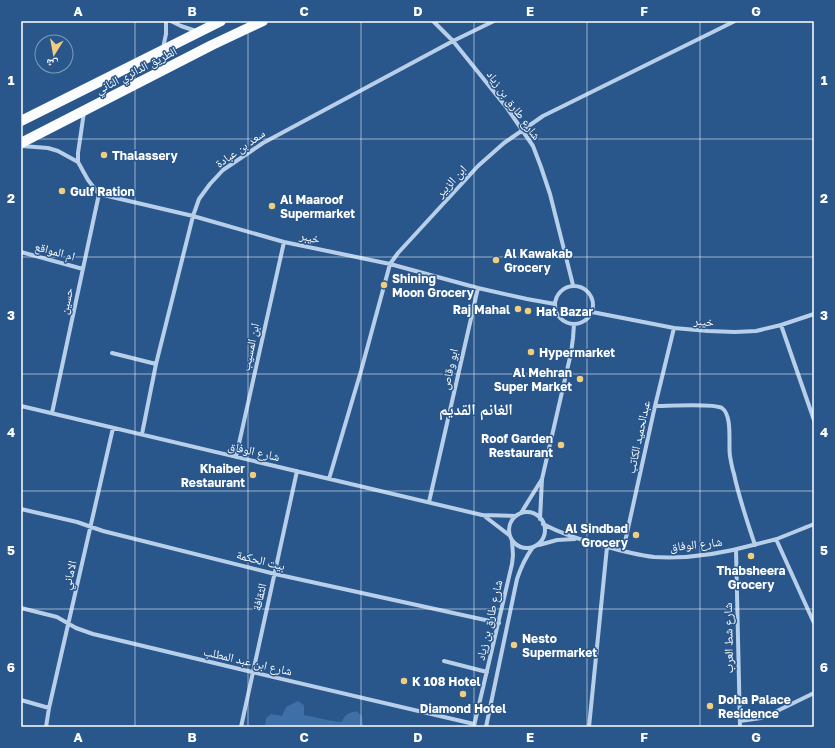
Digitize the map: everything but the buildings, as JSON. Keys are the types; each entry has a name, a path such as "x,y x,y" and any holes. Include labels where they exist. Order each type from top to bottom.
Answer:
{"main road":[{"name":"الطريق الدائري الثاني","path":"21,121 221,21"},
{"name":"الطريق الدائري الثاني","path":"21,143 212,45 263,21"}],"street":[{"path":"162,51 166,34 166,21"},
{"path":"171,21 198,32"},
{"name":"شارع طارق بن زياد","path":"433,21 453,41 507,108 533,146 550,194 573,285"},
{"name":"سعد بن عبادة","path":"142,434 156,364 193,216 199,199 210,184 223,170 263,142 453,41 494,21"},
{"name":"ابن الزبير","path":"329,479 361,371 390,264 398,253 478,166 504,143 522,130 560,107 735,21"},
{"path":"78,162 78,153 85,110"},
{"path":"21,146 48,148 67,155 78,162 88,180 99,194"},
{"name":"خيبر","path":"99,194 193,216 284,242 390,264 478,288 555,304"},
{"name":"حسين","path":"52,413 99,194"},
{"name":"ابن المسيب","path":"236,457 284,242"},
{"name":"ام المواقع","path":"21,252 83,269"},
{"path":"573,285 584,288 588,291 594,307 586,320 574,324 561,319 557,315 555,309 557,295 560,291 573,285"},
{"name":"ابو وقاص","path":"429,502 478,288"},
{"name":"خيبر","path":"592,312 674,328 708,332 756,331 781,325 814,314"},
{"path":"540,519 542,479 571,353 574,324"},
{"path":"781,325 814,420"},
{"name":"عبدالحميد الكاتب","path":"623,551 674,328"},
{"path":"112,353 156,364"},
{"name":"شارع الوفاق","path":"21,406 482,515 516,516"},
{"path":"655,406 710,406 719,407 725,411 729,426 730,456 754,544"},
{"name":"الاماني","path":"46,727 68,623 113,428"},
{"name":"الثقافة","path":"241,727 297,471"},
{"path":"521,513 542,479"},
{"name":"بيت الحكمة","path":"21,509 77,522 103,531 275,574 499,623"},
{"path":"526,512 536,515 543,524 545,530 544,536 535,546 524,548 520,547 512,541 509,536 509,525 516,516 521,513 526,512"},
{"name":"شارع الوفاق","path":"482,515 509,536"},
{"name":"شارع الوفاق","path":"543,524 578,539 606,547 647,556 670,557 688,557 736,550 776,539 814,524"},
{"name":"شارع الوفاق","path":"535,546 557,540 578,539"},
{"path":"776,539 814,623"},
{"name":"شارع طارق بن زياد","path":"474,726 512,564 512,541"},
{"name":"شارع طارق بن زياد","path":"486,727 518,579 526,557 535,546"},
{"path":"589,727 606,547"},
{"name":"شارع شط العرب","path":"736,550 740,727"},
{"name":"شارع ابن عبد المطلب","path":"21,608 57,617 76,628 93,634 474,726"},
{"path":"444,661 487,672"},
{"path":"740,721 761,718 814,693"},
{"path":"21,700 49,708"}],"shaded area":[{"path":"298,701 304,705 304,715 332,721 342,722 344,717 356,711 362,716 363,727 265,727 266,718 271,714 282,716 286,707"}],"place":[{"name":"Thalassery","path":"104,155"},
{"name":"Gulf Ration","path":"62,191"},
{"name":"Al Maaroof Supermarket","path":"272,206"},
{"name":"Al Kawakab Grocery","path":"496,260"},
{"name":"Shining Moon Grocery","path":"384,285"},
{"name":"Raj Mahal","path":"518,309"},
{"name":"Hat Bazar","path":"528,311"},
{"name":"Hypermarket","path":"531,352"},
{"name":"Al Mehran Super Market","path":"580,379"},
{"name":"Roof Garden Restaurant","path":"561,445"},
{"name":"Khaiber Restaurant","path":"253,475"},
{"name":"Al Sindbad Grocery","path":"636,535"},
{"name":"Thabsheera Grocery","path":"751,556"},
{"name":"Nesto Supermarket","path":"514,645"},
{"name":"K 108 Hotel","path":"404,681"},
{"name":"Diamond Hotel","path":"463,694"},
{"name":"Doha Palace Residence","path":"710,706"}],"district":[{"name":"الغانم القديم","path":"476,409"}]}
